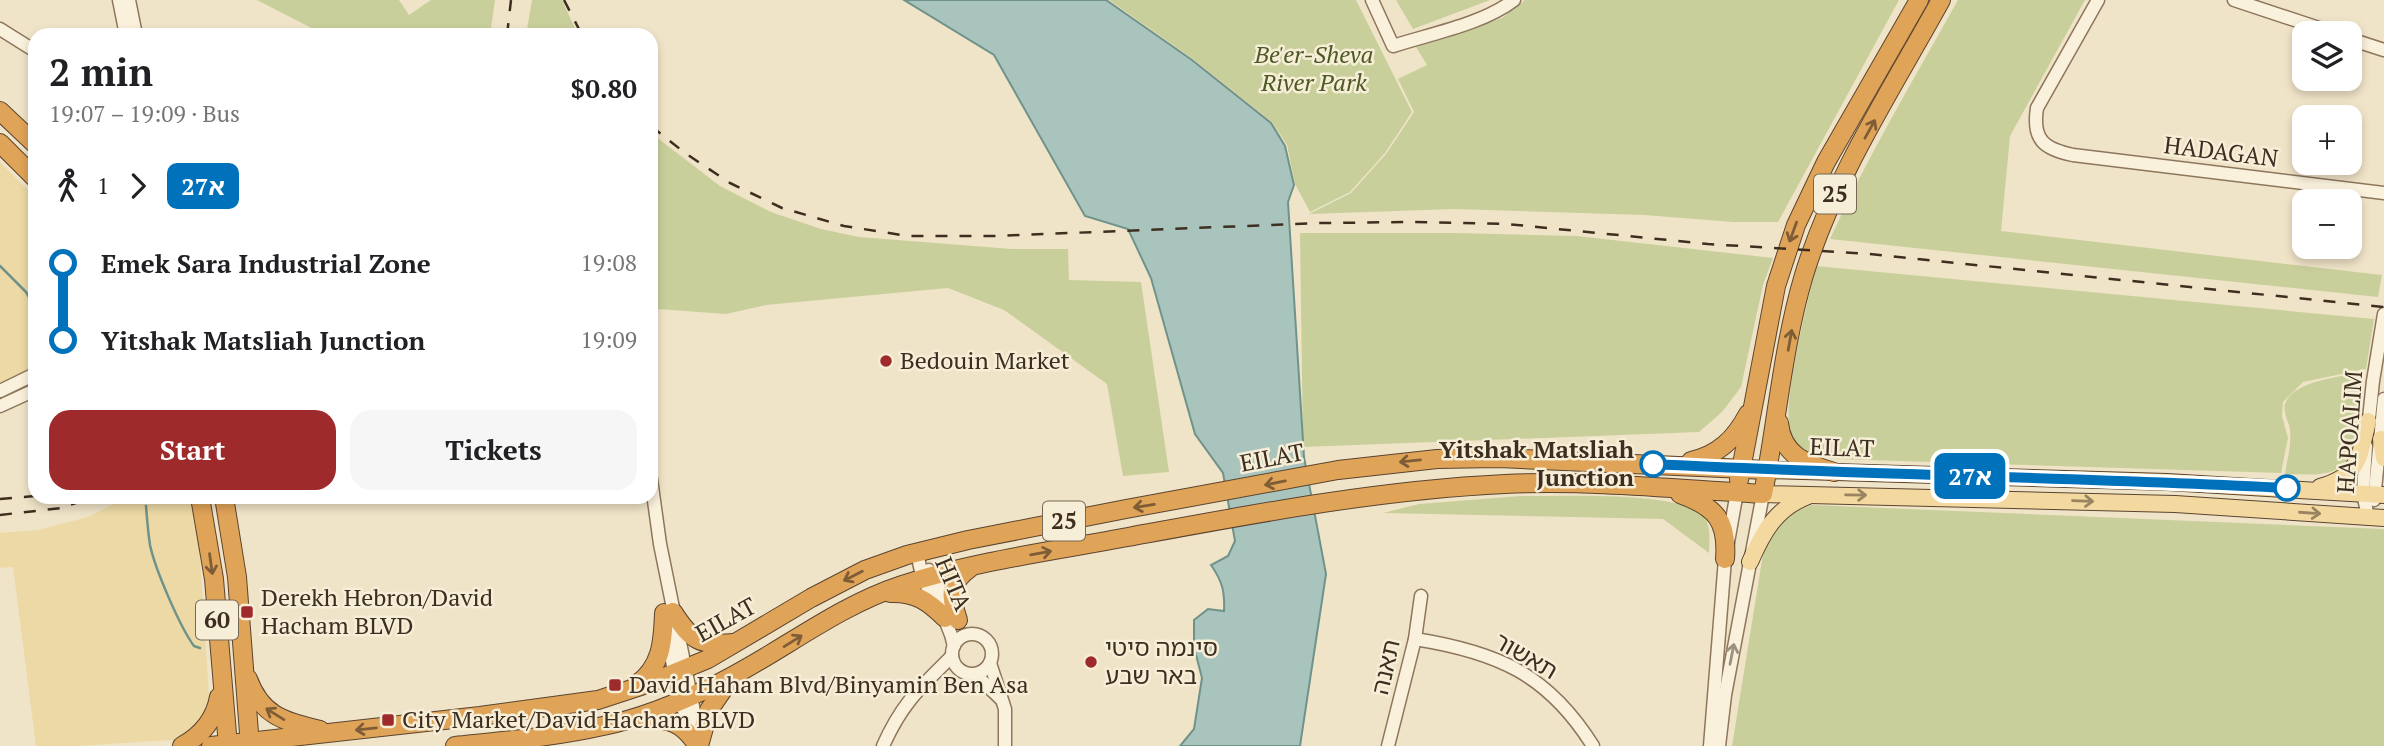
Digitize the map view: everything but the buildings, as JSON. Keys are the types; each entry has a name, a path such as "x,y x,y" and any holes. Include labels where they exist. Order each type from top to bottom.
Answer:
{"highway":[{"name":"25","path":"1737,492 1776,286 1796,225 1826,162 1919,0"},
{"name":"25","path":"1763,494 1804,277 1822,223 1835,194 1941,0"},
{"path":"0,111 28,137"},
{"path":"0,143 28,171"},
{"path":"1674,465 1703,458 1724,446 1739,429 1754,401"},
{"path":"1778,407 1783,439 1794,456 1812,466 1834,472"},
{"name":"EILAT","path":"222,745 250,744 598,700 680,672 866,570 917,552 1112,511 1338,470 1408,461 1466,458 1767,470"},
{"name":"EILAT","path":"455,746 564,733 635,718 686,699 733,676 824,621 876,594 974,566 1229,518 1412,491 1509,484 1763,494"},
{"path":"1653,488 1681,494 1709,508 1724,528 1725,559"},
{"name":"60","path":"201,504 214,579 222,683 222,745"},
{"name":"60","path":"225,504 237,577 250,744"},
{"path":"876,594 904,592 916,595 951,619 954,583 974,566"},
{"path":"668,613 687,633 703,641 717,645 736,643"},
{"path":"627,691 642,681 659,658 668,613"},
{"path":"244,667 254,695 274,715 331,733"},
{"path":"700,745 704,725 714,700 733,676"},
{"path":"182,746 204,729 213,716 222,683"},
{"path":"635,718 664,719 681,726 700,745"}],"main road":[{"path":"2312,489 2338,482 2347,475 2359,455 2368,421"},
{"path":"2381,439 2384,458"},
{"name":"EILAT","path":"1767,470 2153,481 2374,494"},
{"name":"EILAT","path":"1763,494 2175,504 2376,518"},
{"path":"1750,562 1761,536 1774,517 1792,503 1813,494"}],"street":[{"path":"119,0 125,28"},
{"path":"130,0 135,28"},
{"path":"1372,0 1393,46 1476,20 1514,0"},
{"name":"HADAGAN","path":"2098,0 2037,108 2037,135 2043,144 2054,151 2087,157 2384,193"},
{"path":"2234,0 2298,21"},
{"path":"0,29 28,47"},
{"path":"2362,43 2384,50"},
{"name":"HAPOALIM","path":"2376,518 2368,421 2384,314"},
{"path":"0,391 28,377"},
{"path":"0,406 28,393"},
{"name":"HAPOALIM","path":"2374,494 2384,399"},
{"path":"1710,746 1725,559 1737,492"},
{"path":"1719,746 1724,695 1763,494"},
{"path":"654,504 668,613 686,699 700,745"},
{"name":"HITA","path":"917,552 951,619 956,665 997,694 1005,709"},
{"name":"תאנה","path":"1388,746 1415,639 1421,596"},
{"name":"HITA","path":"951,619 990,643 993,653 990,663 1005,709 1005,746"},
{"name":"HITA","path":"953,651 959,639 972,634"},
{"name":"תאשור","path":"1415,639 1461,648 1511,666 1560,701 1593,746"},
{"path":"883,746 902,708 953,651"},
{"path":"930,678 984,670 990,663"}],"green space":[{"path":"257,0 399,0 409,15 431,0 495,0 491,28 311,28"},
{"path":"532,0 562,0 575,28 527,28"},
{"name":"Be'er-Sheva River Park","path":"1109,0 1356,0 1412,112 1385,153 1350,192 1310,212 1295,184 1287,145 1272,122 1193,59"},
{"path":"1396,0 1490,0 1413,29"},
{"path":"1525,0 1899,0 1778,222 1455,209 1309,214 1351,193 1386,154 1414,112 1398,79 1427,65 1416,47 1502,18"},
{"path":"1958,0 2085,0 2010,136 2001,231 2382,275 2378,297 1830,239 1875,148"},
{"path":"658,138 720,186 771,212 821,229 859,237 1012,249 1068,249 1069,280 1141,282 1169,472 1123,476 1107,384 1004,310 948,288 766,305 726,314 658,309"},
{"path":"1300,233 1577,236 1773,258 1763,285 1741,387 1722,412 1699,432 1303,447"},
{"path":"1816,266 2374,319 2366,369 2303,382 2283,402 2282,416 2288,438 2281,473 1836,459 1813,454 1797,446 1789,428 1791,384"},
{"path":"2364,372 2352,453 2346,462 2332,472 2323,474 2285,474 2290,437 2285,404 2290,396 2319,381"},
{"path":"1520,496 1616,497 1669,502 1690,508 1703,516 1708,524 1709,553 1663,519 1383,513 1419,504"},
{"path":"1812,505 2384,529 2384,746 1732,746 1763,554 1771,537 1787,518"}],"sand":[{"path":"0,162 28,190 28,369 0,383"},
{"path":"114,504 196,504 210,711 185,739 36,746 13,567 0,568 0,533 38,530 88,517"}],"water":[{"path":"904,0 1106,0 1192,60 1271,123 1285,146 1294,185 1288,202 1304,457 1326,574 1300,746 1180,746 1194,729 1202,678 1194,647 1194,620 1208,609 1224,611 1222,586 1211,565 1228,556 1235,541 1223,473 1195,434 1151,278 1128,229 1085,216 994,55"}],"waterway":[{"path":"0,266 28,295"},
{"path":"146,506 150,545 162,582 188,637 194,646 200,648"}],"railway":[{"path":"508,28 511,0"},
{"path":"564,0 578,28"},
{"path":"658,132 730,183 782,208 844,226 908,236 995,236 1320,223 1507,224 1708,244 1869,254 2384,307"},
{"path":"0,499 28,497"},
{"path":"0,515 61,508 73,504"}],"bus line":[{"name":"27א","path":"1653,464 2287,488"}],"place":[{"name":"Bedouin Market","path":"886,361"},
{"name":"Yitshak Matsliah Junction","path":"1653,464"},
{"name":"Derekh Hebron/David Hacham BLVD","path":"247,612"},
{"name":"סינמה סיטי באר שבע","path":"1091,662"},
{"name":"David Haham Blvd/Binyamin Ben Asa","path":"615,685"},
{"name":"City Market/David Hacham BLVD","path":"388,720"}]}
